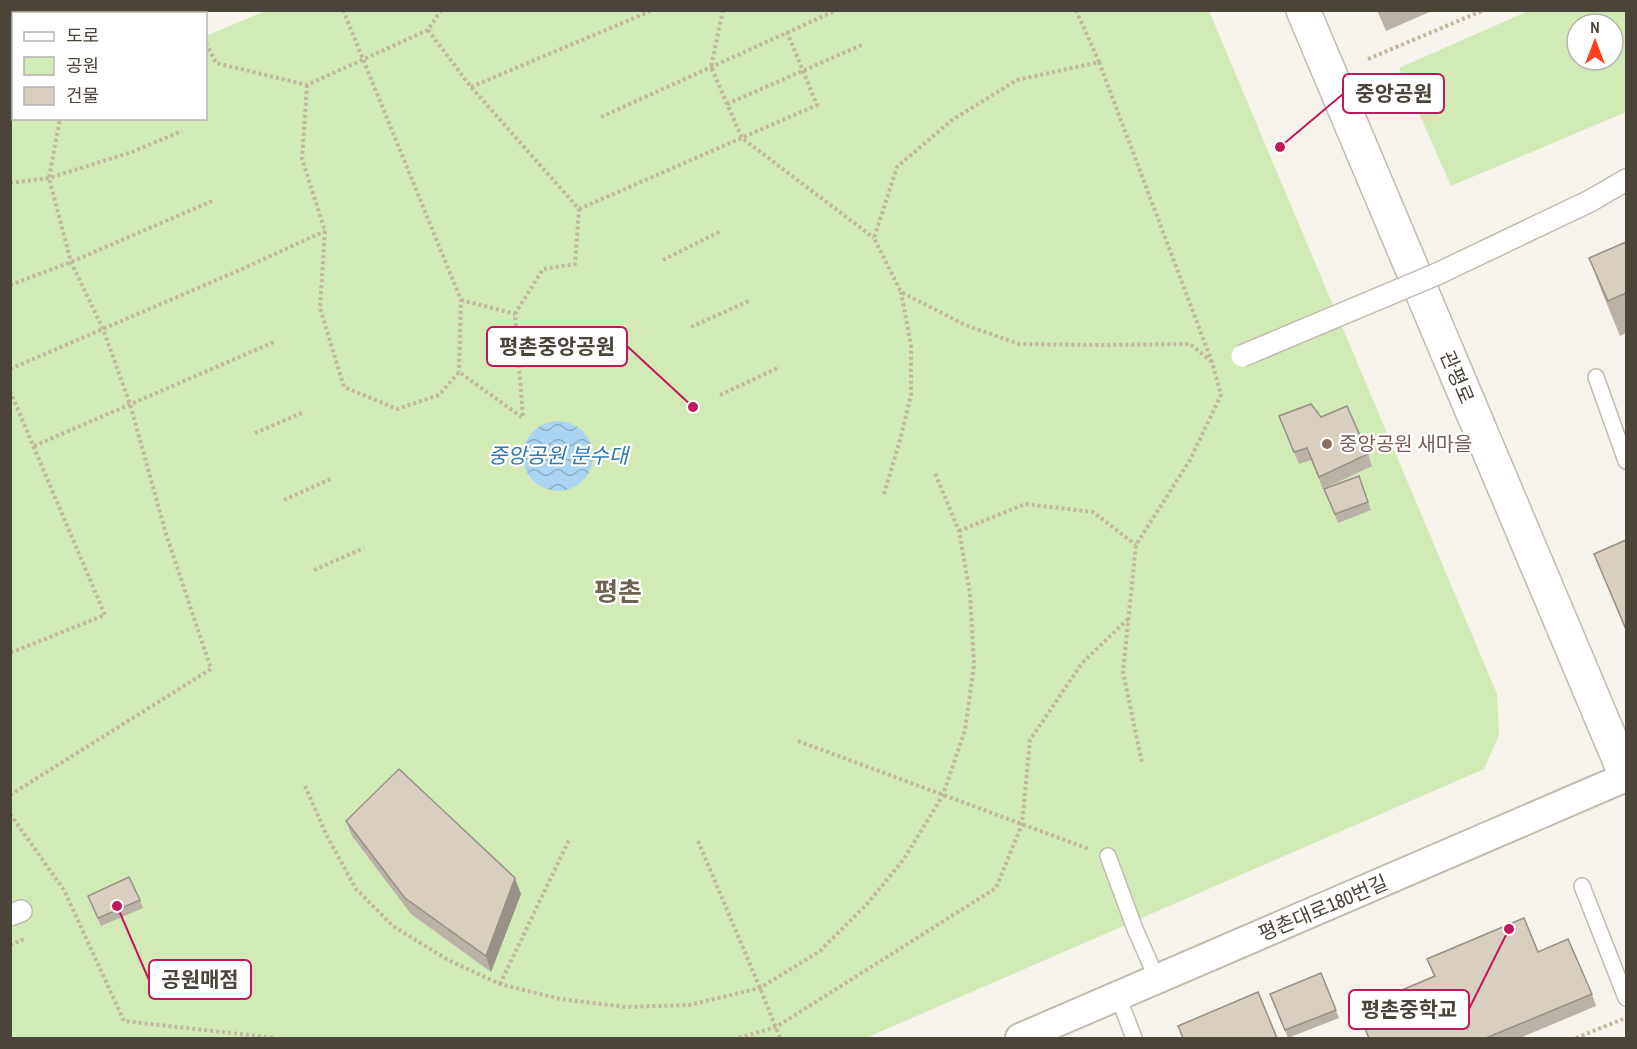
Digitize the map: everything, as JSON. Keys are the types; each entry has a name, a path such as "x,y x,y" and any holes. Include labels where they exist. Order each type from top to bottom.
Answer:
{"street":[{"name":"관평로","path":"1303,10 1626,776"},
{"path":"1242,356 1437,274 1590,201 1626,180"},
{"name":"평촌대로180번길","path":"1020,1038 1626,776"}],"lane":[{"path":"1596,377 1626,461"},
{"path":"1108,856 1135,929 1157,979"},
{"path":"1582,886 1626,998"},
{"path":"1118,996 1134,1038"}],"path":[{"path":"307,85 302,159 325,231 320,308 344,387 397,409 439,395 459,372 461,300 343,10"},
{"path":"207,45 216,63 307,85 428,30 441,10"},
{"path":"471,87 653,10"},
{"path":"723,10 711,67 742,138 874,238 901,292 910,345 910,394 900,440 884,494"},
{"path":"602,117 837,10"},
{"path":"1076,10 1099,62 1212,362 1221,395 1190,460 1136,545 1123,672 1142,763"},
{"path":"1368,59 1484,10"},
{"path":"428,30 471,87 579,209 574,264 543,269 515,314 523,418 459,372"},
{"path":"579,209 818,105 787,32"},
{"path":"727,104 864,44"},
{"path":"874,238 897,167 952,120 1017,80 1099,62"},
{"path":"10,795 211,669 166,534 130,404 103,329 71,262 49,178 60,120"},
{"path":"10,183 49,178 132,152 182,131"},
{"path":"10,285 71,262 212,201"},
{"path":"10,369 325,231"},
{"path":"663,260 721,231"},
{"path":"901,292 963,324 1019,344 1190,344 1212,362"},
{"path":"461,300 515,314"},
{"path":"691,327 750,300"},
{"path":"34,446 274,342"},
{"path":"720,395 780,367"},
{"path":"10,391 105,615 10,653"},
{"path":"255,433 304,412"},
{"path":"305,786 327,836 356,889 393,926 448,960 500,984 560,999 626,1007 688,1005 760,988 820,951 867,904 904,859 944,795 965,730 974,665 970,593 959,531 935,473"},
{"path":"284,500 333,478"},
{"path":"959,531 1024,504 1093,512 1136,545"},
{"path":"314,570 364,548"},
{"path":"739,1038 776,1027 996,888 1022,824 1030,740 1082,663 1128,619"},
{"path":"798,741 1108,856"},
{"path":"10,814 64,890 124,1021 275,1038"},
{"path":"500,984 569,840"},
{"path":"698,841 780,1038"},
{"path":"1576,1038 1626,1017"}],"green space":[{"path":"265,11 1209,11 1497,694 1499,735 1484,769 866,1038 11,1038 10,119 207,120 207,36"},
{"path":"1528,11 1626,11 1626,112 1451,186 1399,68"}],"water":[{"name":"중앙공원 분수대","path":"558,421 571,424 583,431 590,443 593,456 590,469 583,481 571,488 558,491 545,488 533,481 526,469 523,456 526,443 533,431 545,424"}],"building":[{"path":"1626,242 1626,293 1608,301 1589,258"},
{"name":"중앙공원 새마을","path":"1311,404 1321,417 1347,406 1368,454 1319,477 1307,448 1294,452 1279,416"},
{"path":"1359,476 1368,502 1335,514 1324,489"},
{"path":"1626,540 1626,629 1594,554"},
{"path":"399,769 515,878 486,956 405,898 346,821"},
{"path":"129,877 140,900 98,918 88,896"},
{"path":"1524,918 1538,952 1568,939 1592,994 1486,1038 1369,1038 1357,1009 1435,976 1427,959"},
{"path":"1321,973 1336,1010 1285,1030 1270,994"},
{"path":"1258,992 1277,1038 1183,1038 1178,1026"}],"place":[{"name":"중앙공원","path":"1280,147"},
{"name":"평촌중앙공원","path":"693,407"},
{"name":"중앙공원 새마을","path":"1327,444"},
{"name":"공원매점","path":"117,906"},
{"name":"평촌중학교","path":"1509,929"}],"district":[{"name":"평촌","path":"618,592"}]}
